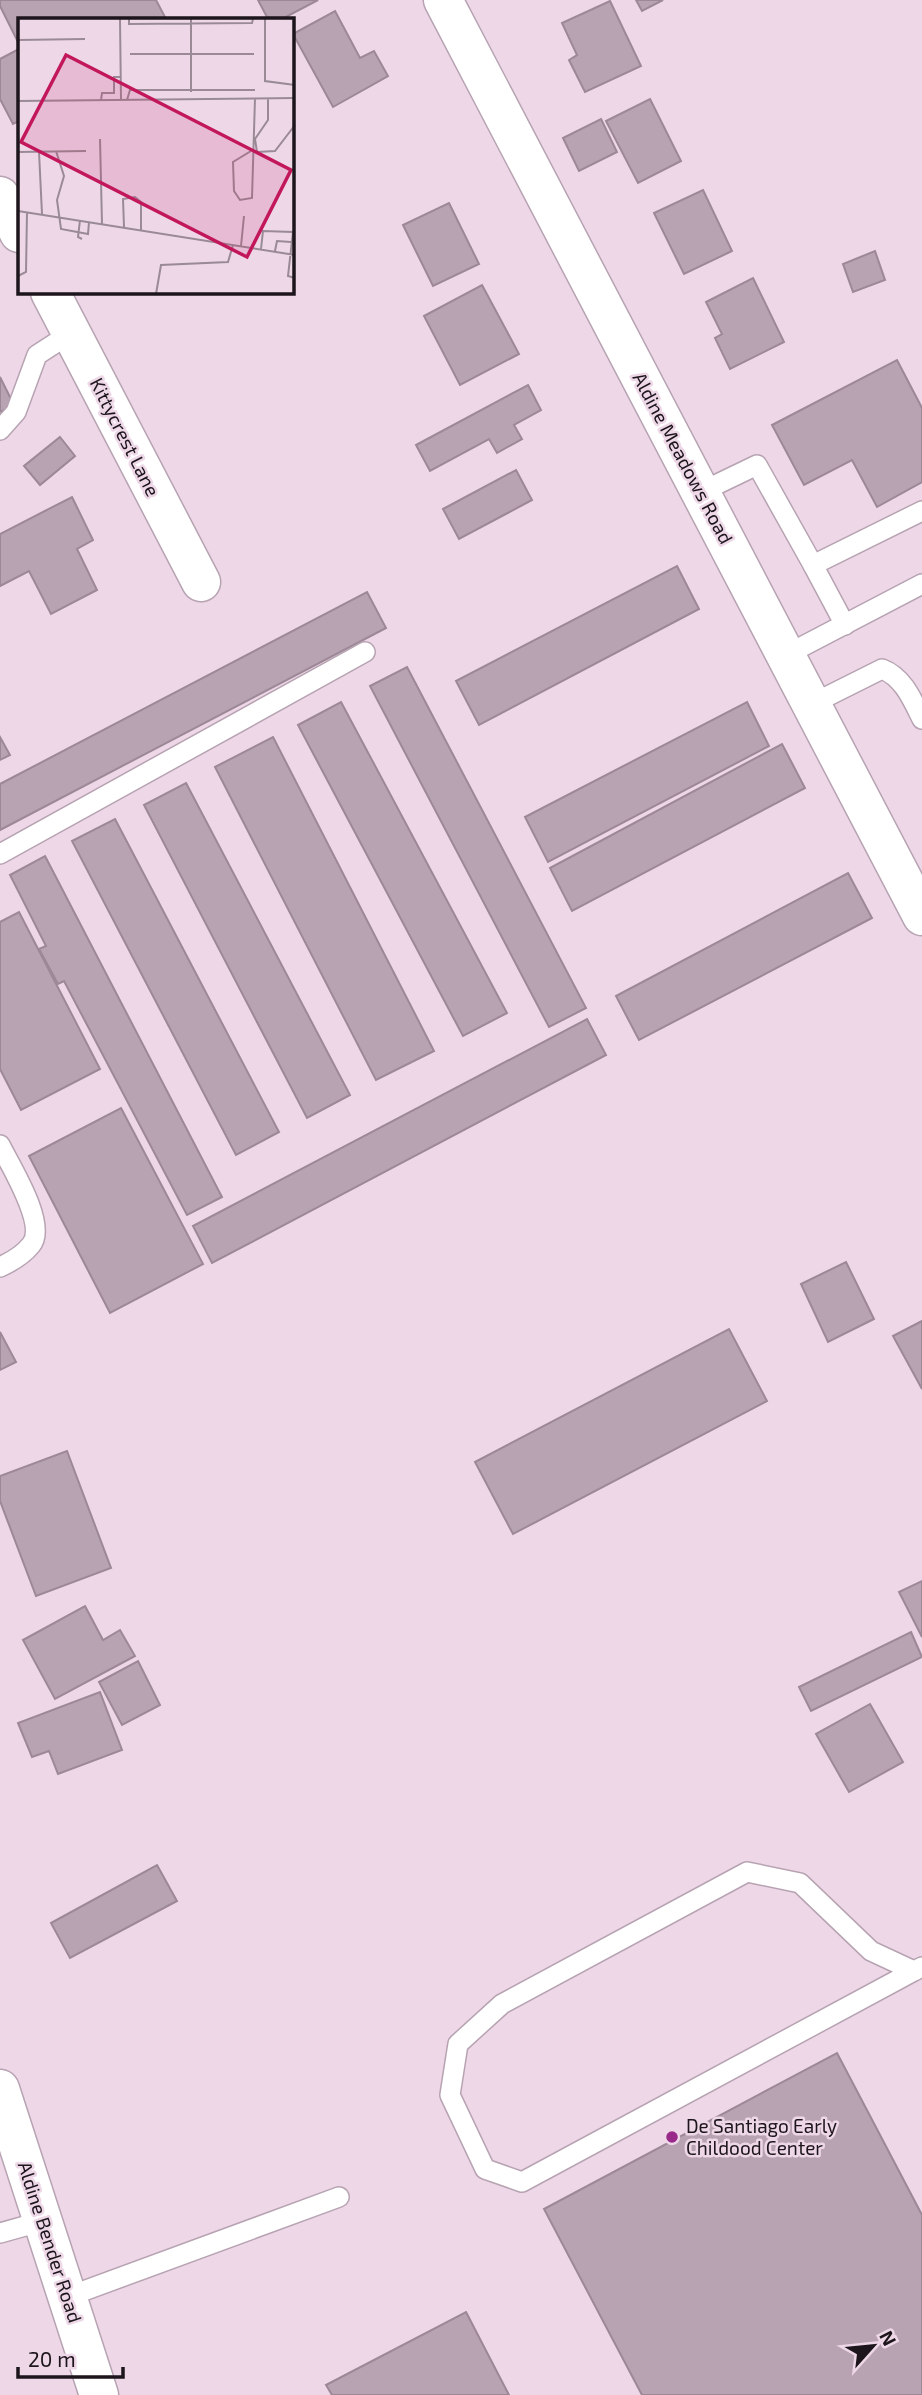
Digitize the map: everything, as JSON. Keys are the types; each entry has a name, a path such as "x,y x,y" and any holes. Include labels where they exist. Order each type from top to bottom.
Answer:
{"street":[{"name":"Aldine Meadows Road","path":"443,0 922,916"},
{"path":"0,196 18,231"},
{"name":"Kittycrest Lane","path":"51,294 201,582"},
{"name":"Aldine Bender Road","path":"0,2089 99,2395"}],"lane":[{"path":"0,430 16,412 37,355 71,332"},
{"path":"701,492 757,465 845,625"},
{"path":"813,565 922,511"},
{"path":"786,655 922,584"},
{"path":"0,854 365,652"},
{"path":"812,704 881,669 893,673 907,691 922,719"},
{"path":"0,1145 26,1195 36,1227 33,1244 0,1267"},
{"path":"747,1872 800,1883 871,1951 918,1969 522,2182 485,2169 450,2095 458,2044 502,2004 747,1872"},
{"path":"67,2297 339,2197"},
{"path":"0,2233 43,2221"}],"building":[{"path":"0,0 156,0 165,18 18,18 18,42 0,6"},
{"path":"258,0 318,0 284,18 267,18"},
{"path":"636,0 663,0 642,11"},
{"path":"610,1 641,66 585,92 569,60 577,55 562,23"},
{"path":"335,11 360,58 374,51 388,76 333,107 294,33"},
{"path":"18,50 18,122 13,124 0,99 0,59"},
{"path":"650,99 681,161 638,183 606,121"},
{"path":"601,119 617,152 579,171 563,138"},
{"path":"703,190 732,251 684,274 654,213"},
{"path":"449,203 479,264 433,286 403,225"},
{"path":"875,251 885,280 853,292 843,264"},
{"path":"753,278 784,342 730,369 715,338 722,334 706,302"},
{"path":"482,285 519,354 460,385 424,316"},
{"path":"897,360 922,408 922,482 877,507 852,460 804,485 772,425"},
{"path":"0,377 14,405 0,412"},
{"path":"528,385 541,410 514,425 522,439 497,453 489,439 430,471 416,445"},
{"path":"60,437 75,456 40,485 24,466"},
{"path":"516,470 532,500 459,539 443,509"},
{"path":"72,497 93,540 77,549 97,590 51,614 29,571 0,586 0,534"},
{"path":"677,566 699,609 479,725 456,681"},
{"path":"367,592 386,628 0,830 0,784"},
{"path":"407,667 586,1008 549,1027 370,686"},
{"path":"341,702 507,1013 463,1036 298,725"},
{"path":"747,702 769,746 548,862 525,817"},
{"path":"0,737 10,755 0,760"},
{"path":"273,737 434,1051 376,1080 215,767"},
{"path":"782,744 805,788 572,911 550,868"},
{"path":"186,783 350,1095 307,1118 144,805"},
{"path":"115,819 279,1132 236,1155 72,841"},
{"path":"45,856 222,1197 187,1215 64,981 58,984 39,949 46,946 10,875"},
{"path":"848,873 872,918 639,1040 616,996"},
{"path":"19,912 100,1069 21,1110 0,1069 0,922"},
{"path":"587,1019 606,1055 212,1263 193,1226"},
{"path":"121,1108 203,1264 110,1313 29,1156"},
{"path":"846,1262 874,1319 828,1342 801,1284"},
{"path":"922,1321 922,1389 893,1336"},
{"path":"729,1329 767,1401 513,1534 475,1462"},
{"path":"0,1332 16,1362 0,1370"},
{"path":"67,1451 111,1568 36,1596 0,1501 0,1476"},
{"path":"922,1581 922,1637 899,1592"},
{"path":"85,1606 103,1640 120,1630 135,1656 55,1699 23,1640"},
{"path":"911,1632 922,1657 811,1711 799,1687"},
{"path":"138,1661 160,1705 122,1725 99,1682"},
{"path":"100,1692 122,1750 58,1774 49,1751 32,1757 18,1723"},
{"path":"870,1704 903,1762 849,1792 816,1734"},
{"path":"157,1865 177,1901 70,1958 51,1923"},
{"path":"837,2053 922,2215 922,2395 642,2395 544,2209"},
{"path":"466,2312 509,2395 332,2395 326,2385"}],"place":[{"name":"De Santiago Early Childood Center","path":"672,2137"}]}
